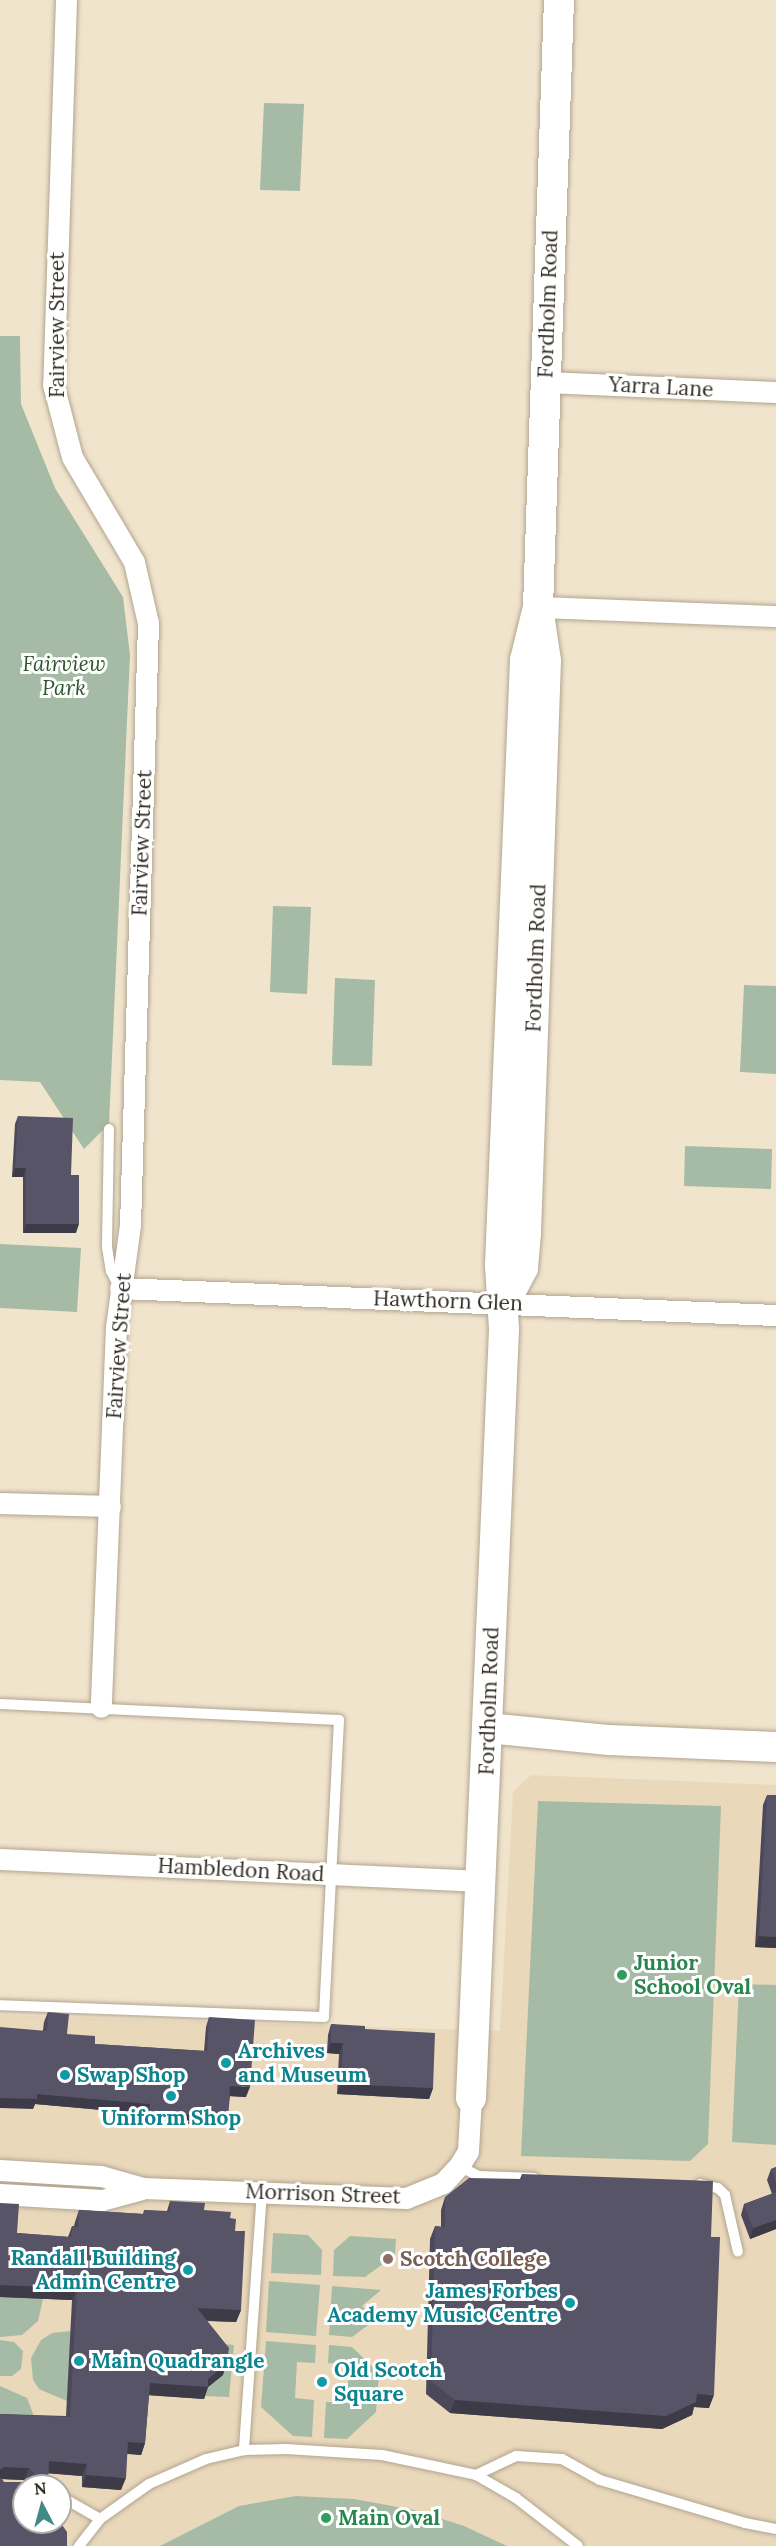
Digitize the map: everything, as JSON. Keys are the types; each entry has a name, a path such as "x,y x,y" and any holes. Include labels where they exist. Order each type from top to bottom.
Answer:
{"street":[{"name":"Fairview Street","path":"66,0 53,384 72,457 134,562 148,623 130,1225 120,1288 101,1707"},
{"name":"Fordholm Road","path":"471,2098 482,1881 504,1304 500,1265 525,660 538,608 559,0"},
{"name":"Yarra Lane","path":"545,382 776,392"},
{"path":"538,608 776,616"},
{"name":"Hawthorn Glen","path":"120,1288 776,1315"},
{"path":"0,1503 110,1506"},
{"path":"487,1738 572,1748 609,1740 776,1747"},
{"name":"Hambledon Road","path":"0,1859 482,1881"},
{"name":"Morrison Street","path":"0,2170 101,2176 143,2188 406,2198 443,2183 459,2166 468,2151 471,2098"},
{"name":"Morrison Street","path":"0,2194 102,2200 143,2188"}],"lane":[{"path":"109,1129 106,1247 111,1271 120,1288"},
{"path":"0,1704 339,1720 324,2016 0,2005"},
{"path":"459,2166 479,2175 544,2178"},
{"path":"685,2184 709,2184 725,2195 738,2252"},
{"path":"244,2450 262,2191"},
{"path":"79,2546 100,2519 126,2499 176,2470 244,2450 286,2449 382,2455 476,2475 516,2498 578,2546"},
{"path":"476,2475 516,2456 562,2459 600,2480 745,2523 776,2529"},
{"path":"72,2503 100,2519"}],"shaded area":[{"name":"Scotch College","path":"531,1775 776,1785 776,2546 0,2546 0,2015 500,2031 513,1792"}],"green space":[{"path":"264,103 304,104 300,191 260,190"},
{"name":"Fairview Park","path":"0,336 20,336 21,404 55,488 123,597 130,655 109,1124 84,1149 40,1082 0,1080"},
{"path":"273,906 311,907 307,994 270,992"},
{"path":"335,978 375,980 372,1066 332,1065"},
{"path":"744,985 776,986 776,1074 740,1072"},
{"path":"685,1146 772,1149 771,1189 684,1186"},
{"path":"0,1244 81,1248 77,1312 0,1308"},
{"name":"Junior School Oval","path":"538,1801 721,1806 708,2144 690,2161 521,2156"},
{"path":"739,1984 776,1985 776,2145 732,2142"},
{"path":"273,2233 308,2235 322,2250 321,2275 271,2273"},
{"path":"350,2236 396,2239 395,2255 365,2277 333,2276 334,2250"},
{"path":"269,2281 320,2285 316,2336 266,2332"},
{"path":"332,2286 381,2290 362,2306 375,2320 352,2337 329,2335"},
{"path":"0,2297 43,2299 38,2321 22,2335 0,2337"},
{"path":"71,2331 67,2401 39,2389 33,2380 31,2358 41,2340 52,2333"},
{"path":"0,2340 14,2342 23,2351 21,2369 12,2376 0,2376"},
{"path":"266,2341 316,2345 315,2363 297,2362 295,2398 314,2400 312,2437 293,2436 261,2407"},
{"path":"210,2343 234,2345 229,2397 204,2396"},
{"path":"329,2345 352,2347 379,2373 376,2412 347,2439 324,2438 326,2402 347,2403 349,2365 328,2363"},
{"path":"0,2386 27,2398 35,2419 0,2426"},
{"name":"Main Oval","path":"296,2496 354,2499 414,2510 464,2526 507,2546 160,2546 239,2506"}],"building":[{"path":"18,1116 73,1118 71,1175 79,1175 79,1224 26,1224 26,1168 15,1168"},
{"path":"767,1795 776,1795 776,1937 759,1936"},
{"path":"48,2012 69,2014 67,2034 95,2036 95,2044 207,2051 209,2017 255,2020 250,2087 230,2086 228,2114 150,2114 150,2104 37,2094 37,2099 0,2098 0,2027 47,2031"},
{"path":"331,2024 365,2026 365,2029 435,2033 433,2088 341,2084 343,2043 331,2043"},
{"path":"776,2167 776,2183 771,2169"},
{"name":"James Forbes Academy Music Centre","path":"522,2174 713,2181 711,2237 720,2237 714,2395 697,2394 696,2402 666,2416 455,2400 431,2381 435,2226 445,2227 445,2197 469,2178 522,2179"},
{"path":"776,2192 776,2220 753,2228 744,2204"},
{"path":"170,2201 205,2203 204,2210 231,2212 230,2218 236,2219 235,2231 245,2231 241,2310 197,2308 229,2348 227,2363 208,2379 208,2387 150,2383 145,2443 128,2442 126,2478 86,2475 87,2464 49,2461 48,2474 34,2474 29,2468 4,2467 0,2470 0,2414 70,2417 77,2288 0,2285 0,2203 19,2204 17,2233 71,2237 72,2226 78,2227 79,2210 144,2214 144,2210 170,2212"},
{"path":"0,2477 4,2482 12,2482 12,2534 67,2534 67,2546 0,2546"}],"place":[{"name":"Junior School Oval","path":"622,1975"},
{"name":"Archives and Museum","path":"226,2063"},
{"name":"Swap Shop","path":"65,2075"},
{"name":"Uniform Shop","path":"171,2096"},
{"name":"Scotch College","path":"388,2259"},
{"name":"Randall Building Admin Centre","path":"188,2270"},
{"name":"James Forbes Academy Music Centre","path":"570,2303"},
{"name":"Main Quadrangle","path":"79,2361"},
{"name":"Old Scotch Square","path":"322,2382"},
{"name":"Main Oval","path":"326,2518"}]}
